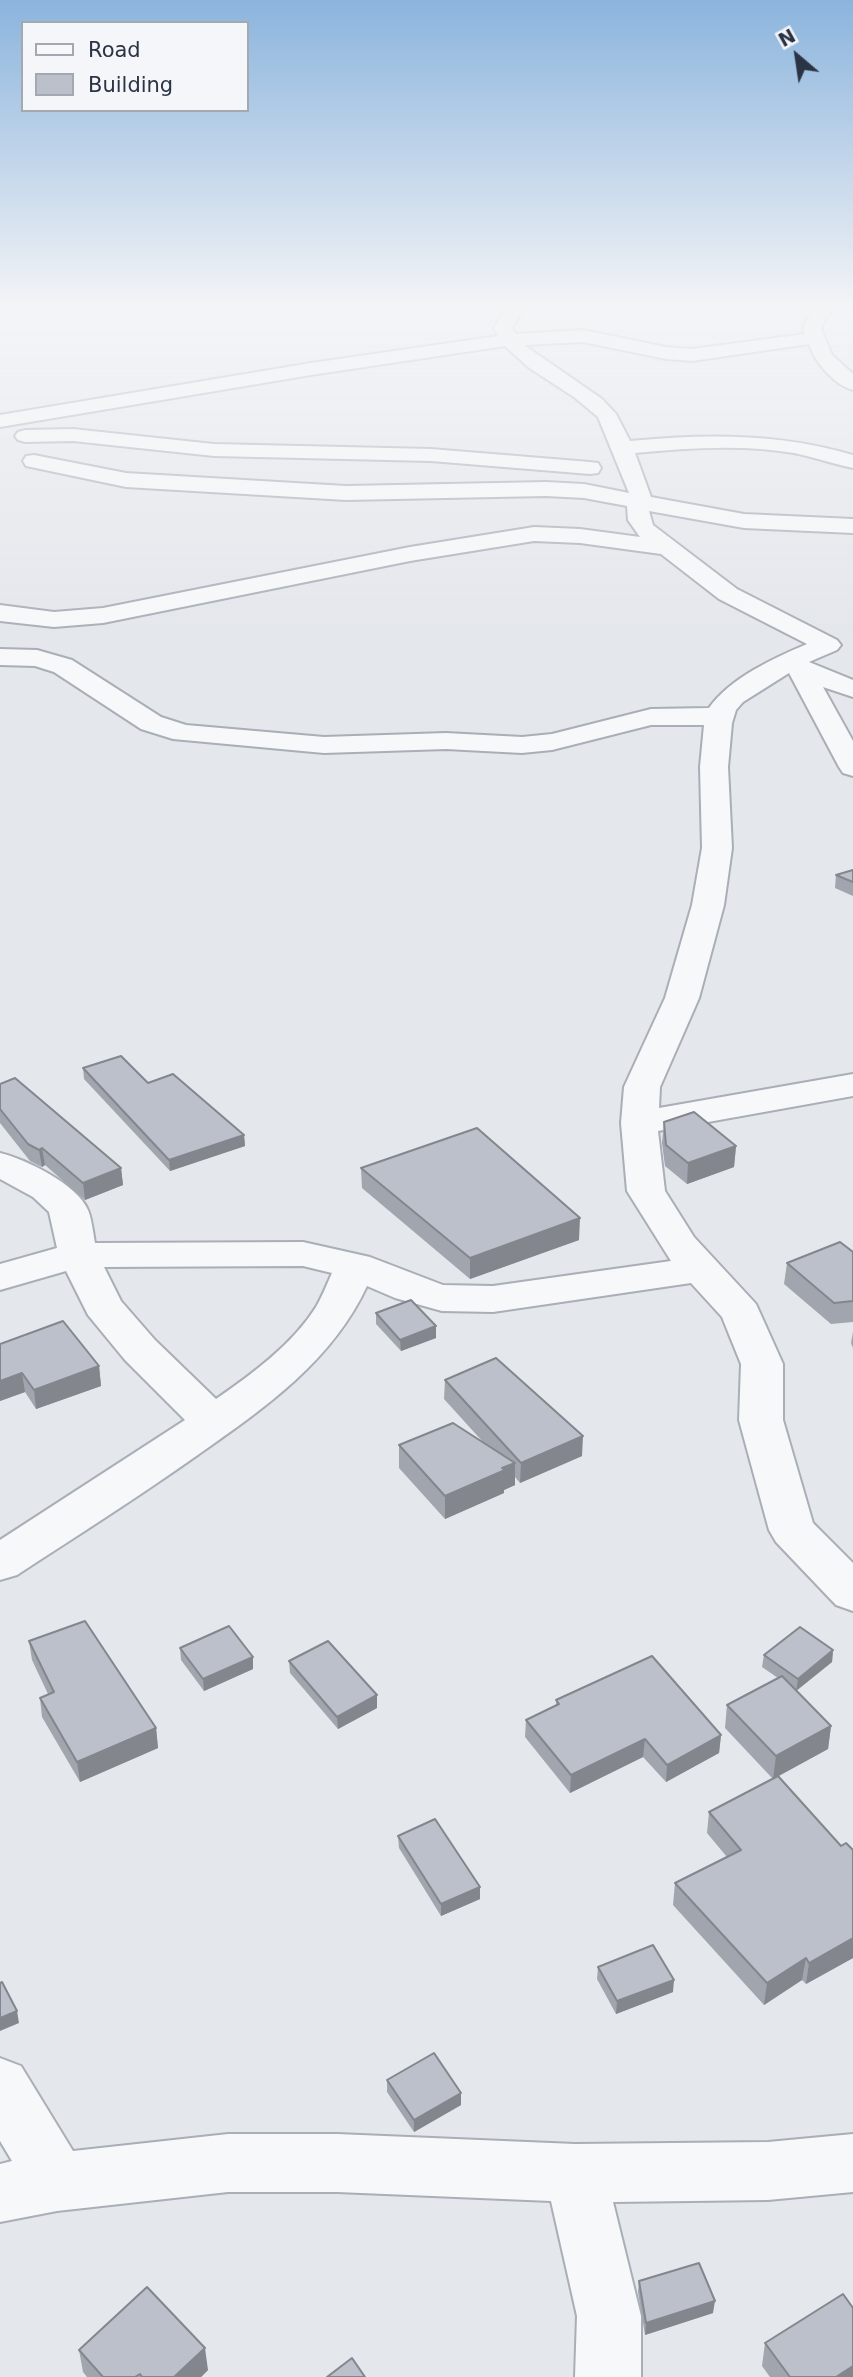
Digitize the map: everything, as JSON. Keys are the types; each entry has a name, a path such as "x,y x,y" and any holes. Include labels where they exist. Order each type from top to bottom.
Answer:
{"street":[{"path":"0,421 36,415"},
{"path":"607,415 636,488 636,508 639,522 644,529 728,594 841,641"},
{"path":"0,436 73,435 214,450 431,455 547,464 744,521 848,521"},
{"path":"621,448 733,440 769,442 814,449 853,462"},
{"path":"814,449 840,440"},
{"path":"34,461 84,474 139,481 346,493 546,489 584,491 636,488"},
{"path":"0,613 45,621 69,621 468,544 534,534 580,536 670,548"},
{"path":"37,657 69,621"},
{"path":"841,641 733,696 723,708 714,767 716,848 708,905 682,998 642,1087 639,1123 646,1191 678,1244 741,1314 762,1364 761,1420 792,1530 853,1593"},
{"path":"0,657 37,657 63,666 151,723 196,734 324,745 446,741 522,745 552,742 651,718 675,715 720,717"},
{"path":"798,664 853,689"},
{"path":"798,664 853,767"},
{"path":"639,1123 853,1085"},
{"path":"0,1164 47,1189 68,1209 78,1255 103,1306 140,1350 213,1422"},
{"path":"0,1278 21,1269 78,1255 303,1254 356,1266 409,1289 442,1298 493,1299 699,1269"},
{"path":"0,1563 145,1470 257,1392 309,1344 334,1312 356,1266"},
{"path":"0,2085 28,2187 228,2163 337,2163 575,2173 768,2171 853,2163"},
{"path":"575,2173 608,2316 608,2377"}],"building":[{"path":"853,870 853,882 836,875"},
{"path":"121,1056 148,1083 173,1074 244,1135 169,1160 83,1068"},
{"path":"15,1078 121,1168 83,1183 42,1148 39,1150 28,1144 0,1109 0,1084"},
{"path":"694,1112 736,1146 688,1163 666,1145 664,1122"},
{"path":"477,1128 580,1218 470,1258 361,1168"},
{"path":"840,1242 853,1252 853,1301 834,1303 787,1263"},
{"path":"411,1300 436,1326 400,1340 376,1313"},
{"path":"63,1321 99,1366 34,1390 22,1373 0,1381 0,1344"},
{"path":"496,1358 583,1436 521,1463 445,1380"},
{"path":"453,1423 515,1463 445,1496 399,1445"},
{"path":"85,1621 156,1728 77,1762 40,1698 54,1692 29,1641"},
{"path":"229,1626 253,1657 203,1679 180,1648"},
{"path":"800,1627 833,1650 798,1679 764,1655"},
{"path":"328,1641 377,1695 337,1717 289,1661"},
{"path":"652,1656 721,1735 667,1765 645,1739 571,1775 526,1720 559,1704 556,1700"},
{"path":"782,1676 831,1726 776,1756 727,1705"},
{"path":"778,1776 841,1846 846,1843 853,1850 853,1938 809,1963 806,1958 767,1983 675,1883 741,1850 709,1812"},
{"path":"435,1819 480,1887 441,1904 398,1836"},
{"path":"653,1945 674,1980 617,2001 598,1967"},
{"path":"2,1982 17,2011 0,2018 0,1983"},
{"path":"434,2053 461,2093 414,2120 387,2080"},
{"path":"699,2263 715,2301 646,2323 639,2281"},
{"path":"147,2287 205,2348 174,2377 142,2377 140,2374 135,2377 103,2377 79,2350"},
{"path":"843,2294 853,2308 853,2366 836,2377 790,2377 765,2343"},
{"path":"352,2358 365,2377 327,2377"}]}
